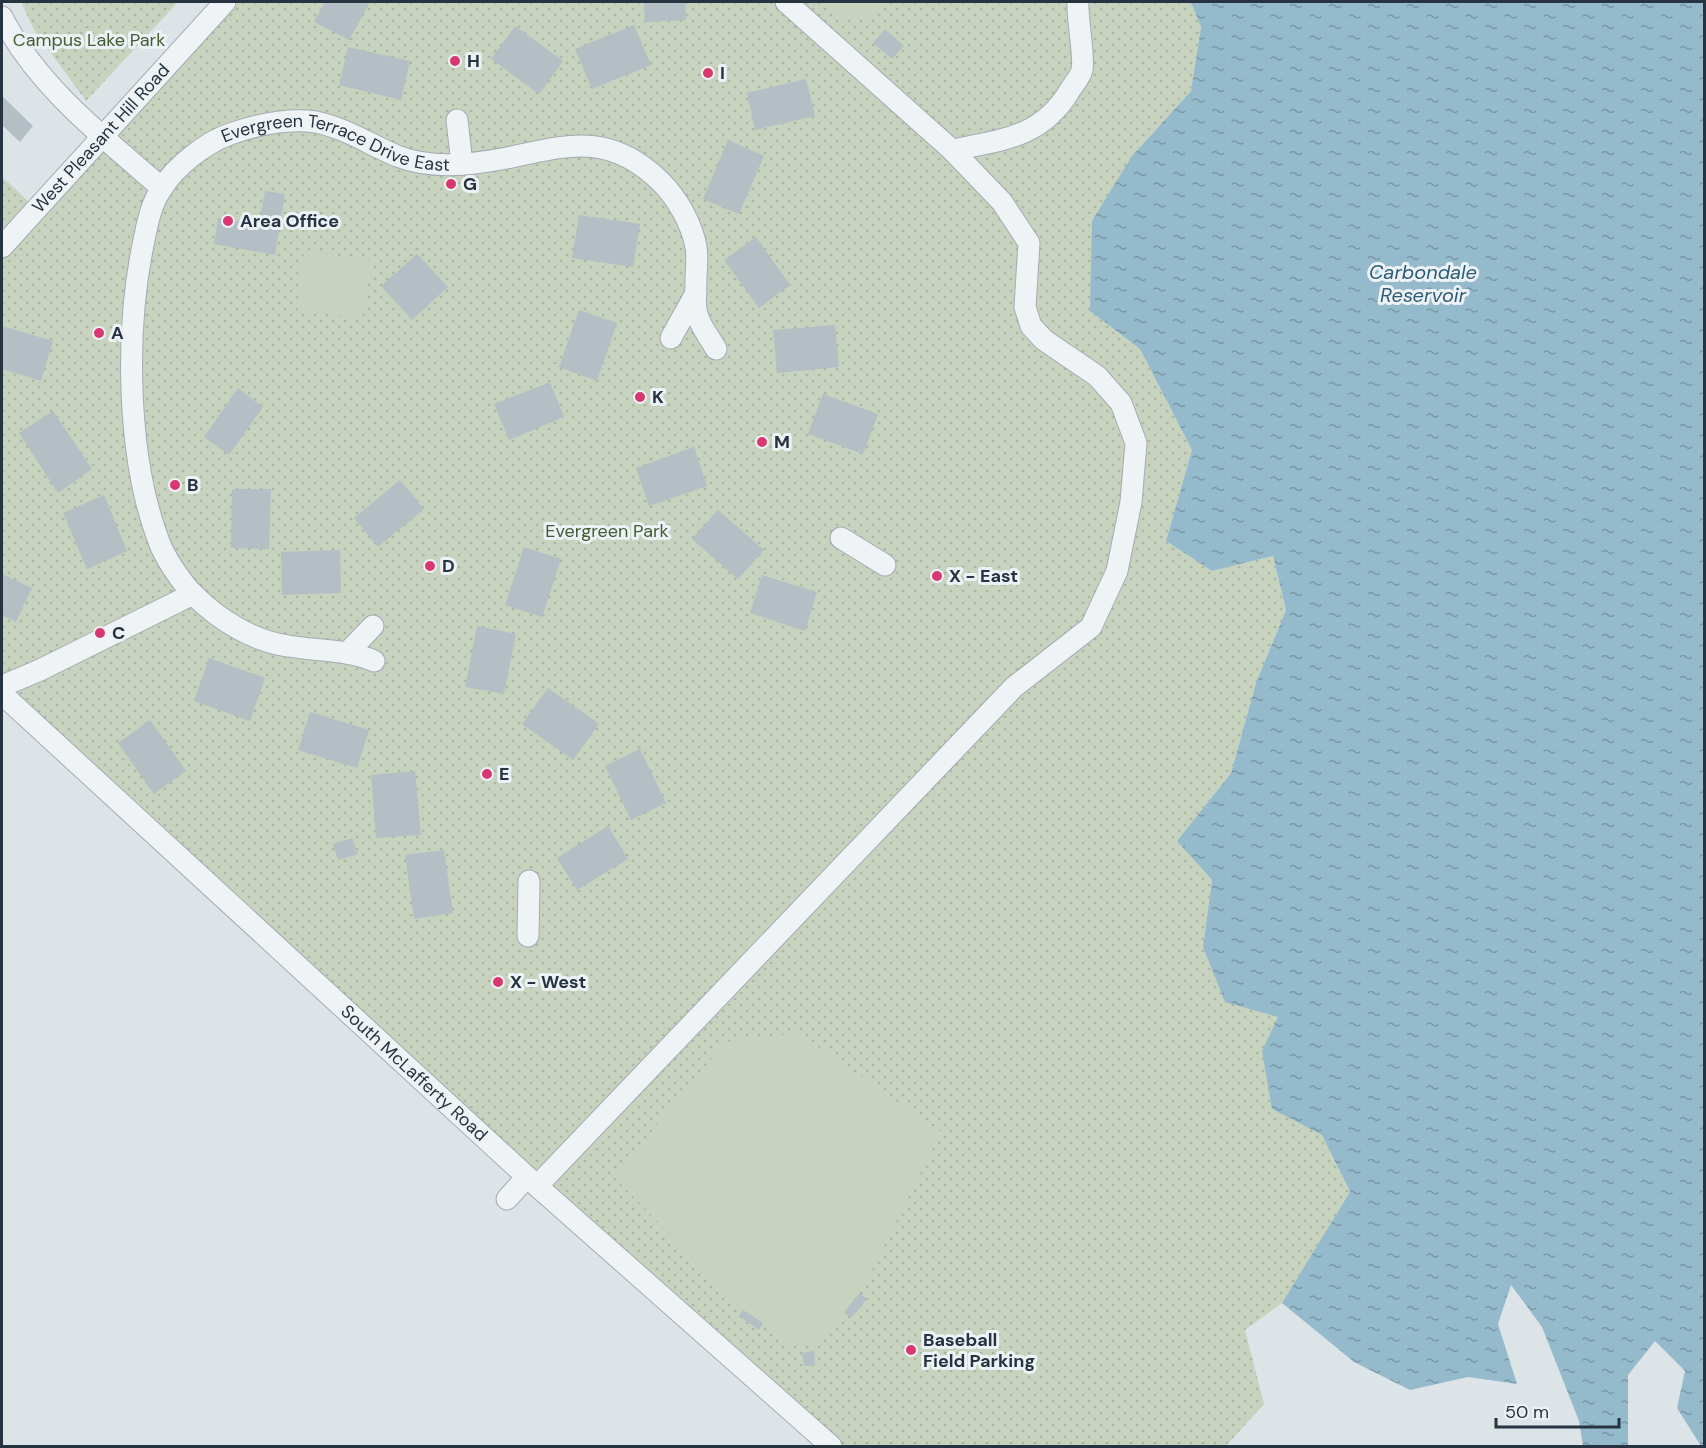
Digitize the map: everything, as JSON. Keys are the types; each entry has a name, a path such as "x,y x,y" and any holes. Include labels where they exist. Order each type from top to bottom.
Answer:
{"street":[{"name":"West Pleasant Hill Road","path":"2,247 225,2"},
{"path":"507,1199 532,1182 1014,687 1091,627 1117,572 1131,502 1136,443 1121,403 1097,376 1044,340 1031,326 1025,307 1029,243 1002,202 952,150 786,2"},
{"path":"952,150 1024,134 1047,121 1065,99 1082,69 1077,19 1078,2"},
{"path":"2,17 24,56 103,137 162,188"},
{"path":"457,120 462,164"},
{"name":"Evergreen Terrace Drive East","path":"374,661 348,652 285,646 253,635 223,619 193,594 159,543 148,509 139,466 133,393 134,308 138,267 151,211 162,188 188,160 220,138 251,128 291,121 325,125 400,157 428,164 462,164 579,145 597,146 630,159 645,168 663,184 686,219 696,246 697,315 716,349"},
{"path":"671,338 696,293"},
{"path":"841,538 885,566"},
{"path":"2,686 40,670 193,594"},
{"path":"348,652 374,626"},
{"name":"South McLafferty Road","path":"2,694 532,1182 831,1446"},
{"path":"528,936 529,881"}],"green space":[{"name":"Campus Lake Park","path":"21,2 178,2 86,101 34,30"},
{"name":"Evergreen Park","path":"225,2 1191,2 1201,27 1191,91 1132,156 1090,311 1140,349 1192,450 1166,541 1212,571 1273,556 1286,610 1256,683 1231,773 1177,841 1212,880 1203,947 1278,1017 1272,1109 1322,1135 1350,1193 1282,1303 1245,1330 1264,1404 1226,1446 831,1446 2,694 2,247"},
{"path":"826,2 885,2 870,18 845,20"},
{"path":"2,178 30,203 2,234"},
{"path":"304,251 372,261 362,319 297,309"},
{"path":"798,1033 941,1132 864,1286 823,1340 792,1345 744,1311 614,1177 725,1042"}],"water":[{"name":"Carbondale Reservoir","path":"1191,2 1704,2 1704,1446 1701,1446 1677,1408 1685,1371 1655,1341 1628,1375 1628,1446 1583,1446 1579,1421 1542,1327 1511,1285 1498,1324 1517,1384 1468,1377 1410,1390 1354,1362 1282,1303 1350,1192 1322,1135 1272,1109 1262,1051 1278,1017 1225,1002 1203,947 1212,880 1177,841 1231,773 1256,683 1286,610 1273,556 1212,571 1166,541 1192,450 1140,349 1090,311 1092,221 1132,156 1191,91 1201,27"}],"building":[{"path":"325,2 370,2 349,40 314,22"},
{"path":"644,2 685,2 686,20 645,22"},
{"path":"634,25 651,65 592,89 575,49"},
{"path":"515,26 563,61 539,94 491,59"},
{"path":"885,29 904,46 892,59 873,43"},
{"path":"348,47 410,61 401,100 339,85"},
{"path":"806,79 815,116 755,130 747,93"},
{"path":"2,96 33,126 20,142 2,125"},
{"path":"728,140 764,156 739,214 703,199"},
{"name":"Area Office","path":"265,191 285,194 275,255 214,244 218,218 259,225"},
{"path":"579,215 640,224 633,267 572,258"},
{"path":"756,237 790,285 759,308 724,260"},
{"path":"417,254 448,287 412,320 381,286"},
{"path":"579,310 617,323 597,381 559,367"},
{"path":"835,325 839,367 777,373 773,330"},
{"path":"2,326 53,341 41,381 2,369"},
{"path":"550,382 564,417 509,440 494,404"},
{"path":"238,388 263,407 229,455 204,437"},
{"path":"823,394 878,414 863,454 808,434"},
{"path":"53,411 92,469 58,493 19,433"},
{"path":"694,447 707,486 649,506 636,468"},
{"path":"400,480 424,509 378,547 354,518"},
{"path":"232,489 271,489 269,549 231,548"},
{"path":"104,495 127,551 87,569 63,513"},
{"path":"718,510 764,550 738,579 692,539"},
{"path":"524,547 561,559 542,617 505,605"},
{"path":"340,550 341,593 282,595 281,552"},
{"path":"2,574 32,588 16,622 2,615"},
{"path":"762,575 817,592 805,631 750,613"},
{"path":"477,626 516,634 504,694 465,687"},
{"path":"209,658 265,678 250,721 194,701"},
{"path":"548,688 599,724 573,760 522,724"},
{"path":"310,712 369,730 357,768 298,750"},
{"path":"150,720 186,771 154,794 118,743"},
{"path":"640,749 666,803 631,820 605,766"},
{"path":"415,771 421,835 376,838 371,775"},
{"path":"608,826 628,859 577,890 557,858"},
{"path":"352,838 358,854 338,860 333,844"},
{"path":"444,850 453,913 414,919 405,855"},
{"path":"860,1293 867,1299 851,1318 844,1312"},
{"path":"743,1310 763,1323 759,1330 739,1316"},
{"path":"814,1351 815,1365 804,1366 802,1353"}],"place":[{"name":"H","path":"455,61"},
{"name":"I","path":"708,73"},
{"name":"G","path":"451,184"},
{"name":"Area Office","path":"228,221"},
{"name":"A","path":"99,333"},
{"name":"K","path":"640,397"},
{"name":"M","path":"762,442"},
{"name":"B","path":"175,485"},
{"name":"D","path":"430,566"},
{"name":"X - East","path":"937,576"},
{"name":"C","path":"100,633"},
{"name":"E","path":"487,774"},
{"name":"X - West","path":"498,982"},
{"name":"Baseball Field Parking","path":"911,1350"}]}
